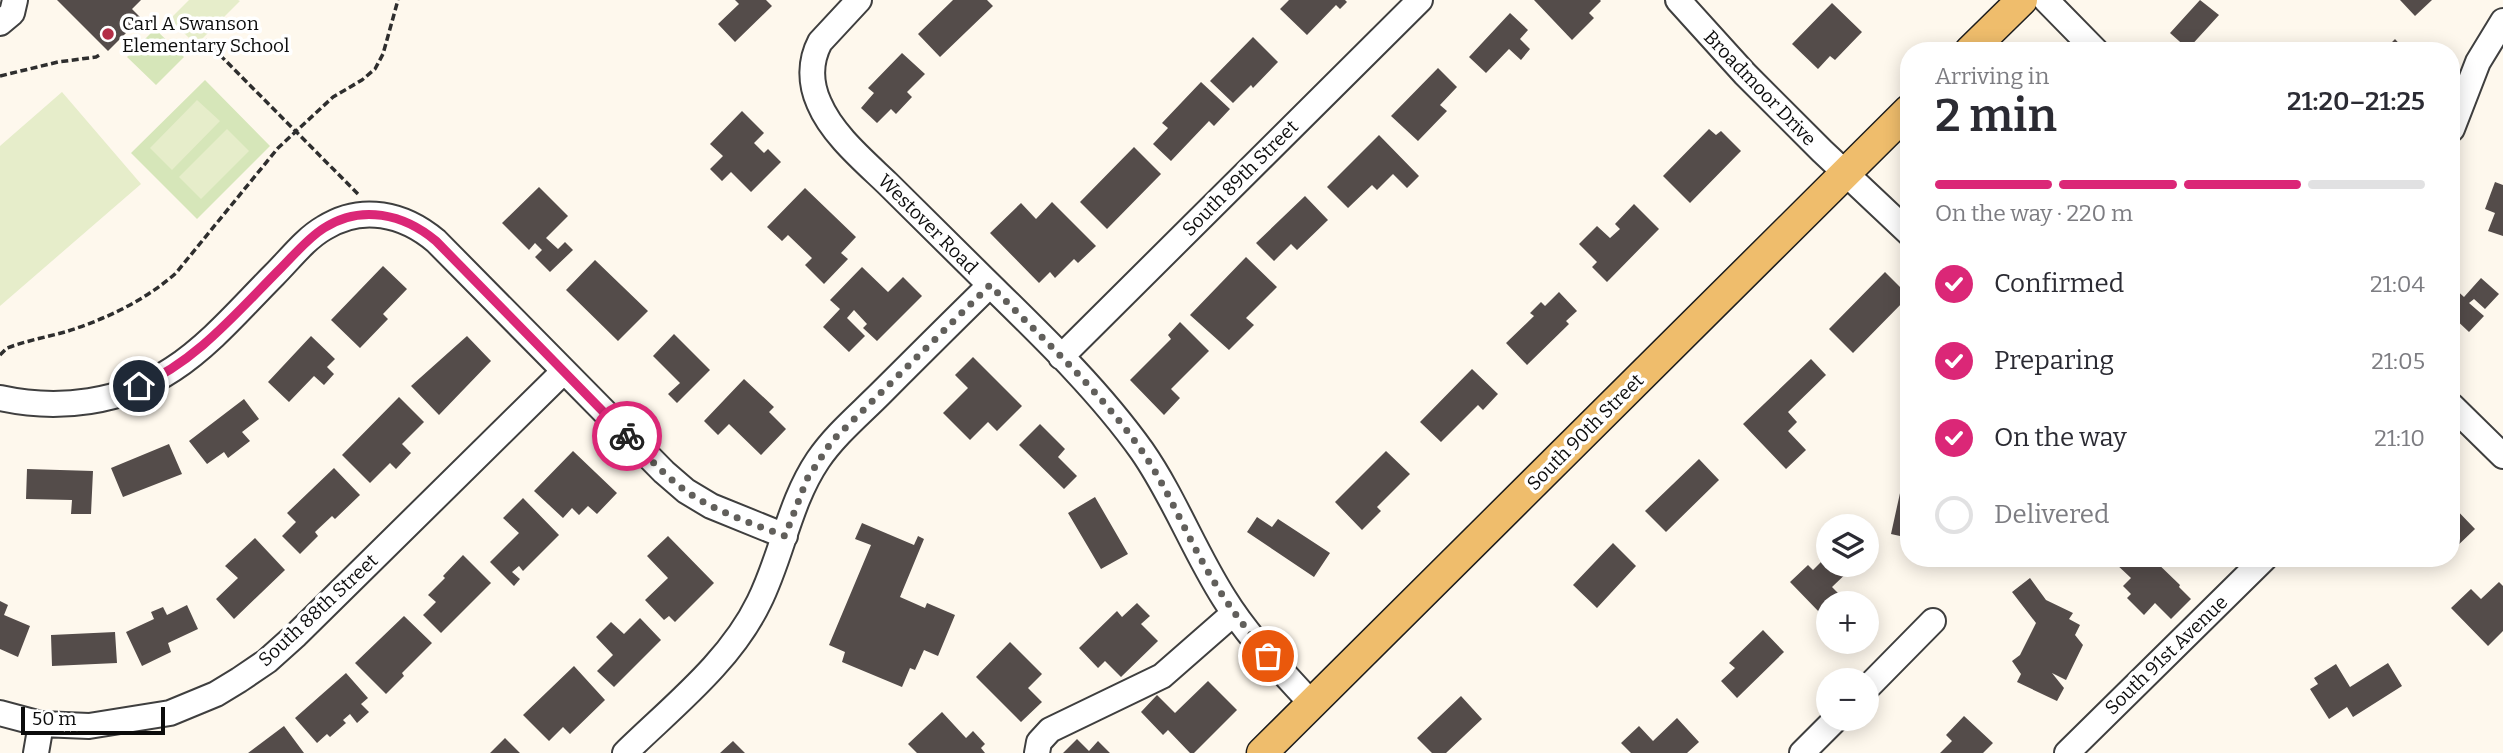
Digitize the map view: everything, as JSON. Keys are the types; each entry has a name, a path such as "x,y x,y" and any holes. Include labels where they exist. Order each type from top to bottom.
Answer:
{"main road":[{"path":"1979,42 2022,0"},
{"name":"South 90th Street","path":"1262,753 1900,119"}],"street":[{"path":"0,23 12,13 15,0"},
{"name":"Westover Road","path":"859,0 820,42 816,50 812,70 820,105 844,140 1061,357 1109,410 1141,450 1161,481 1205,566 1238,619 1312,704"},
{"name":"South 89th Street","path":"1061,357 1420,0"},
{"name":"Broadmoor Drive","path":"1678,0 1745,74 1900,225"},
{"path":"2046,0 2087,42"},
{"path":"2460,108 2478,62 2503,21"},
{"path":"0,398 34,404 73,404 122,394 156,379 208,341 324,228 345,218 369,214 386,215 405,220 423,230 663,472 686,491 711,506 785,536"},
{"path":"625,753 719,660 743,630 776,567 807,479 832,441 990,285"},
{"name":"South 88th Street","path":"0,713 41,724 108,724 170,713 216,694 267,661 297,634 563,372"},
{"path":"2460,414 2503,456"},
{"name":"South 91st Avenue","path":"2067,753 2245,567"},
{"path":"1037,753 1039,742 1050,730 1162,676 1238,619"},
{"path":"1879,676 1933,621"},
{"path":"36,753 41,724"},
{"path":"1802,753 1824,731"}],"path":[{"path":"0,355 7,348 68,331 105,316 164,284 176,273 278,148 333,97 375,69 383,54 398,0"},
{"path":"205,40 367,202 369,214"},
{"path":"0,76 101,54"}],"green space":[{"path":"189,0 240,1 196,45 170,19"},
{"path":"155,29 184,57 156,85 127,57"},
{"path":"205,80 270,146 197,219 131,153"},
{"path":"62,92 141,184 0,306 0,146"},
{"path":"197,100 220,121 172,170 150,148"},
{"path":"227,129 249,151 201,199 179,177"}],"building":[{"name":"Carl A Swanson Elementary School","path":"57,0 141,0 132,9 141,18 108,51"},
{"path":"735,0 766,0 772,6 735,42 718,24 739,4"},
{"path":"953,0 987,0 993,6 940,57 918,34"},
{"path":"1289,0 1347,2 1340,9 1336,5 1307,35 1280,9"},
{"path":"1534,0 1601,1 1589,13 1594,18 1572,40"},
{"path":"2200,0 2219,15 2194,42 2180,42 2170,33"},
{"path":"2400,0 2432,0 2415,16"},
{"path":"1832,3 1862,32 1835,60 1830,56 1818,69 1792,44"},
{"path":"1510,13 1528,30 1520,39 1530,49 1521,60 1509,49 1486,73 1469,57"},
{"path":"1253,37 1278,62 1253,88 1251,85 1233,103 1210,81"},
{"path":"902,53 925,74 907,92 912,97 896,114 891,109 877,123 861,108 874,93 868,88"},
{"path":"1438,68 1457,87 1440,105 1447,111 1418,141 1391,116"},
{"path":"1201,82 1230,109 1214,126 1209,121 1171,161 1153,144 1168,128 1162,123"},
{"path":"742,111 764,133 754,143 764,153 768,149 781,162 751,192 731,172 722,181 710,169 723,156 710,144"},
{"path":"1709,129 1716,135 1721,131 1741,151 1690,203 1663,176"},
{"path":"1379,135 1419,176 1407,188 1393,174 1377,190 1372,185 1348,208 1327,187"},
{"path":"1134,147 1161,174 1107,229 1080,202"},
{"path":"2495,182 2503,185 2503,236 2488,231 2495,213 2485,209"},
{"path":"539,187 568,216 546,238 558,249 565,242 573,250 550,272 535,257 542,250 535,243 529,250 502,223"},
{"path":"805,188 856,237 841,253 848,259 824,284 805,265 812,258 788,235 782,241 767,227"},
{"path":"1305,196 1328,220 1297,250 1291,244 1274,261 1256,243"},
{"path":"1052,202 1096,246 1078,263 1074,259 1055,278 1050,272 1039,283 990,233 1021,203 1036,219"},
{"path":"1634,204 1659,229 1607,282 1592,267 1597,262 1579,244 1597,226 1610,238 1620,229 1615,224"},
{"path":"1246,257 1277,287 1246,318 1254,325 1229,350 1190,315"},
{"path":"595,260 648,311 618,341 566,290"},
{"path":"383,266 407,289 383,314 388,319 360,348 331,320"},
{"path":"862,267 888,292 903,277 922,296 877,341 863,328 867,324 854,310 847,318 865,336 849,352 823,327 840,309 830,300"},
{"path":"1885,272 1900,287 1900,305 1853,353 1829,329"},
{"path":"2481,278 2499,294 2485,309 2474,299 2469,303 2484,316 2469,332 2460,324 2460,293 2464,297"},
{"path":"1559,292 1577,311 1566,321 1569,324 1527,365 1506,343 1534,316 1530,313 1541,302 1545,306"},
{"path":"1180,322 1209,351 1171,389 1180,398 1164,415 1130,380 1171,339 1168,335"},
{"path":"674,334 710,370 677,403 668,394 680,383 653,356"},
{"path":"311,336 335,359 327,367 334,374 324,385 314,376 289,402 268,382"},
{"path":"467,336 491,361 439,415 411,386"},
{"path":"973,357 1022,406 997,431 988,422 970,440 943,413 968,388 955,375"},
{"path":"1811,359 1826,375 1788,412 1797,422 1788,431 1806,450 1786,469 1743,424"},
{"path":"1472,369 1498,394 1483,410 1478,405 1441,442 1420,422"},
{"path":"744,379 774,407 769,412 786,429 761,455 729,424 718,435 704,421"},
{"path":"399,397 424,422 402,444 411,453 396,469 390,463 370,483 342,455"},
{"path":"244,399 259,419 242,432 250,441 228,458 224,452 207,464 189,441"},
{"path":"1040,424 1065,449 1058,457 1077,476 1064,489 1019,445"},
{"path":"169,444 182,474 123,497 111,468"},
{"path":"573,451 617,493 597,514 588,506 579,515 572,508 563,518 534,491"},
{"path":"1386,451 1410,474 1377,507 1381,511 1362,530 1335,502"},
{"path":"1699,459 1719,480 1666,532 1645,511"},
{"path":"334,468 360,495 335,519 332,516 315,532 318,536 300,554 282,536 296,522 287,513"},
{"path":"27,469 93,471 91,514 71,514 72,500 26,499"},
{"path":"1900,493 1900,536 1891,534"},
{"path":"1095,497 1128,554 1101,569 1068,513"},
{"path":"523,498 559,535 523,571 519,566 512,572 520,579 514,586 490,562 519,533 503,518"},
{"path":"2460,513 2475,529 2460,543"},
{"path":"1257,517 1272,527 1278,519 1330,553 1314,577 1247,532"},
{"path":"862,523 914,545 918,536 924,539 900,597 925,608 927,603 955,615 938,656 924,650 915,670 910,668 902,687 842,662 845,652 829,645 871,545 855,539"},
{"path":"668,536 714,583 675,622 669,616 664,620 645,600 668,578 647,556"},
{"path":"255,538 285,570 234,619 216,599 238,578 225,566"},
{"path":"1613,543 1636,566 1597,608 1573,585"},
{"path":"463,555 491,583 441,633 423,615 436,602 428,595"},
{"path":"1808,565 1813,570 1816,567 1816,577 1842,577 1832,587 1836,591 1816,591 1816,609 1790,582"},
{"path":"2119,567 2161,567 2191,599 2171,619 2155,603 2144,615 2127,598 2131,594 2123,586 2131,578"},
{"path":"2030,578 2046,600 2073,613 2069,619 2080,625 2075,635 2083,645 2066,680 2052,673 2064,688 2057,701 2017,682 2021,674 2012,661 2020,655 2036,623 2012,592"},
{"path":"2499,582 2503,586 2503,631 2488,646 2451,608 2471,589 2481,599"},
{"path":"0,601 8,605 4,615 30,626 18,657 0,649"},
{"path":"1137,603 1150,616 1141,624 1158,641 1121,677 1105,661 1098,668 1079,648 1117,611 1122,617"},
{"path":"187,605 198,629 168,643 171,652 142,666 126,632 154,619 151,612 163,607 167,615"},
{"path":"404,616 432,643 402,673 404,676 386,694 355,663"},
{"path":"640,618 661,640 614,687 597,671 613,655 596,637 611,622 624,634"},
{"path":"1763,630 1784,652 1737,698 1721,681 1735,668 1729,663"},
{"path":"115,632 117,663 52,666 51,635"},
{"path":"1010,642 1042,674 1028,688 1042,702 1021,722 976,677"},
{"path":"2388,663 2402,686 2353,717 2347,707 2329,719 2310,689 2318,684 2314,678 2336,664 2350,687"},
{"path":"574,666 605,700 570,734 563,727 549,741 523,715"},
{"path":"346,673 368,698 361,704 369,712 357,723 350,714 343,720 346,723 330,737 327,734 317,743 295,718"},
{"path":"1208,681 1237,710 1194,753 1190,753 1168,730 1163,735 1141,712 1157,695 1175,713"},
{"path":"1461,696 1482,719 1446,753 1432,753 1417,738"},
{"path":"942,712 966,738 973,731 985,744 981,748 985,753 917,753 908,744"},
{"path":"1964,716 1993,743 1983,753 1940,753 1952,741 1946,735"},
{"path":"1677,718 1699,742 1687,753 1631,753 1621,743 1639,726 1653,741"},
{"path":"284,726 304,753 248,753"},
{"path":"505,738 520,753 490,753"},
{"path":"1077,739 1089,751 1098,741 1110,753 1063,753"},
{"path":"733,741 745,753 720,753"}],"way so far":[{"path":"627,436 686,491 711,506 785,536 807,479 832,441 990,285 1061,357 1141,450 1161,481 1226,601 1268,656"}],"place":[{"name":"Carl A Swanson Elementary School","path":"108,34"}],"route":[{"path":"139,386 156,379 191,356 324,228 355,215 386,215 405,220 436,241 627,436"}]}
